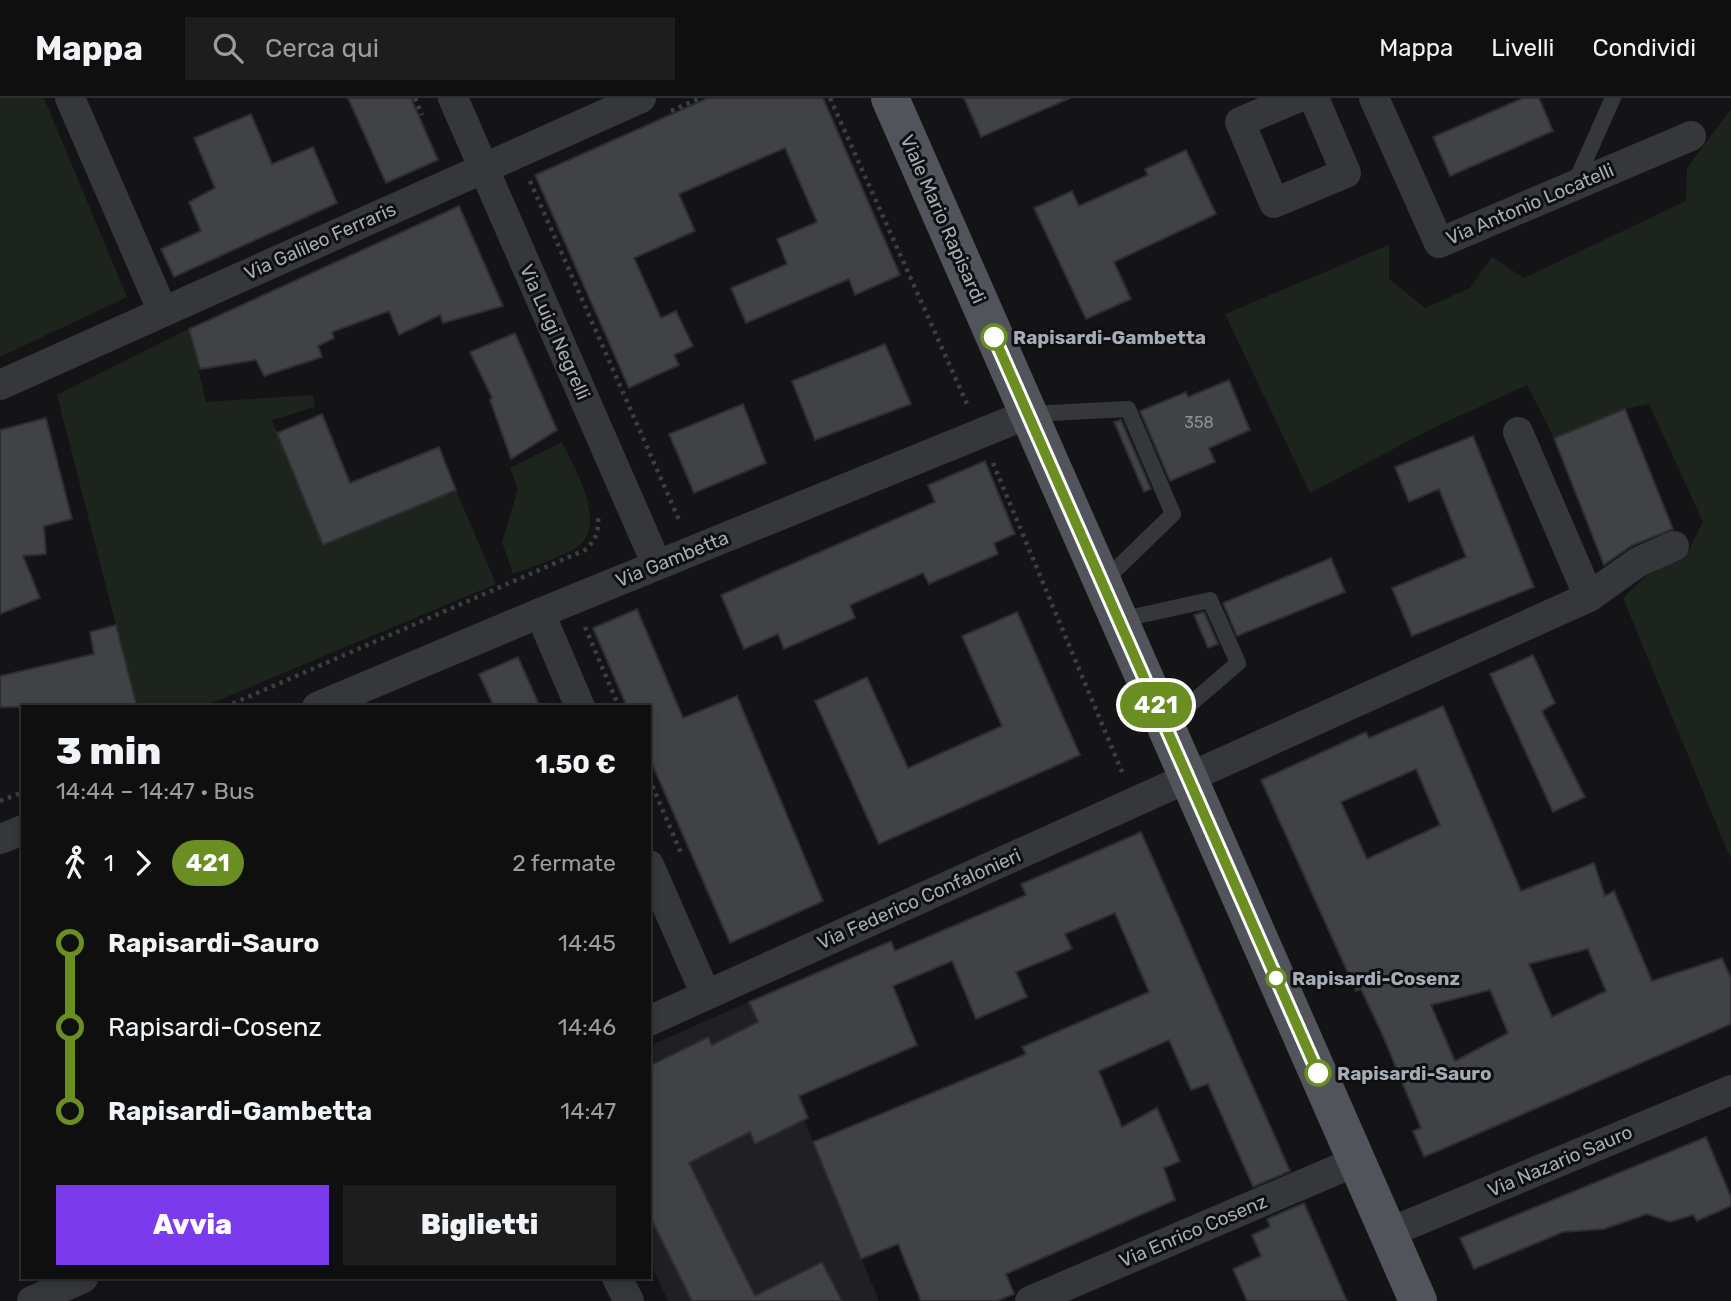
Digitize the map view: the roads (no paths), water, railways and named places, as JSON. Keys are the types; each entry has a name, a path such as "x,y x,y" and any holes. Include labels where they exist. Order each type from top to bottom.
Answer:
{"main road":[{"name":"Viale Mario Rapisardi","path":"890,98 1418,1301"}],"street":[{"path":"71,98 163,312"},
{"name":"Via Luigi Negrelli","path":"453,98 657,565"},
{"path":"1297,98 1240,122 1274,203 1346,173 1314,98"},
{"name":"Via Antonio Locatelli","path":"1374,98 1439,243 1691,136"},
{"name":"Via Galileo Ferraris","path":"0,385 484,168 652,106"},
{"name":"Via Gambetta","path":"322,705 1028,414"},
{"path":"1518,432 1589,597"},
{"name":"Via Federico Confalonieri","path":"651,1020 1589,597 1638,562 1674,546"},
{"path":"540,613 579,705"},
{"path":"0,839 21,831"},
{"path":"651,870 706,995"},
{"name":"Via Nazario Sauro","path":"1388,1233 1731,1090"},
{"name":"Via Enrico Cosenz","path":"1030,1301 1357,1161"},
{"path":"32,1301 81,1279"},
{"path":"618,1279 629,1301"}],"lane":[{"path":"1575,183 1613,98"},
{"path":"1028,414 1128,409 1173,514 1102,583"},
{"path":"1119,620 1210,600 1238,663 1165,726"}],"place":[{"name":"Rapisardi-Gambetta","path":"994,337"},
{"name":"Rapisardi-Cosenz","path":"1276,978"},
{"name":"Rapisardi-Sauro","path":"1318,1073"}]}
